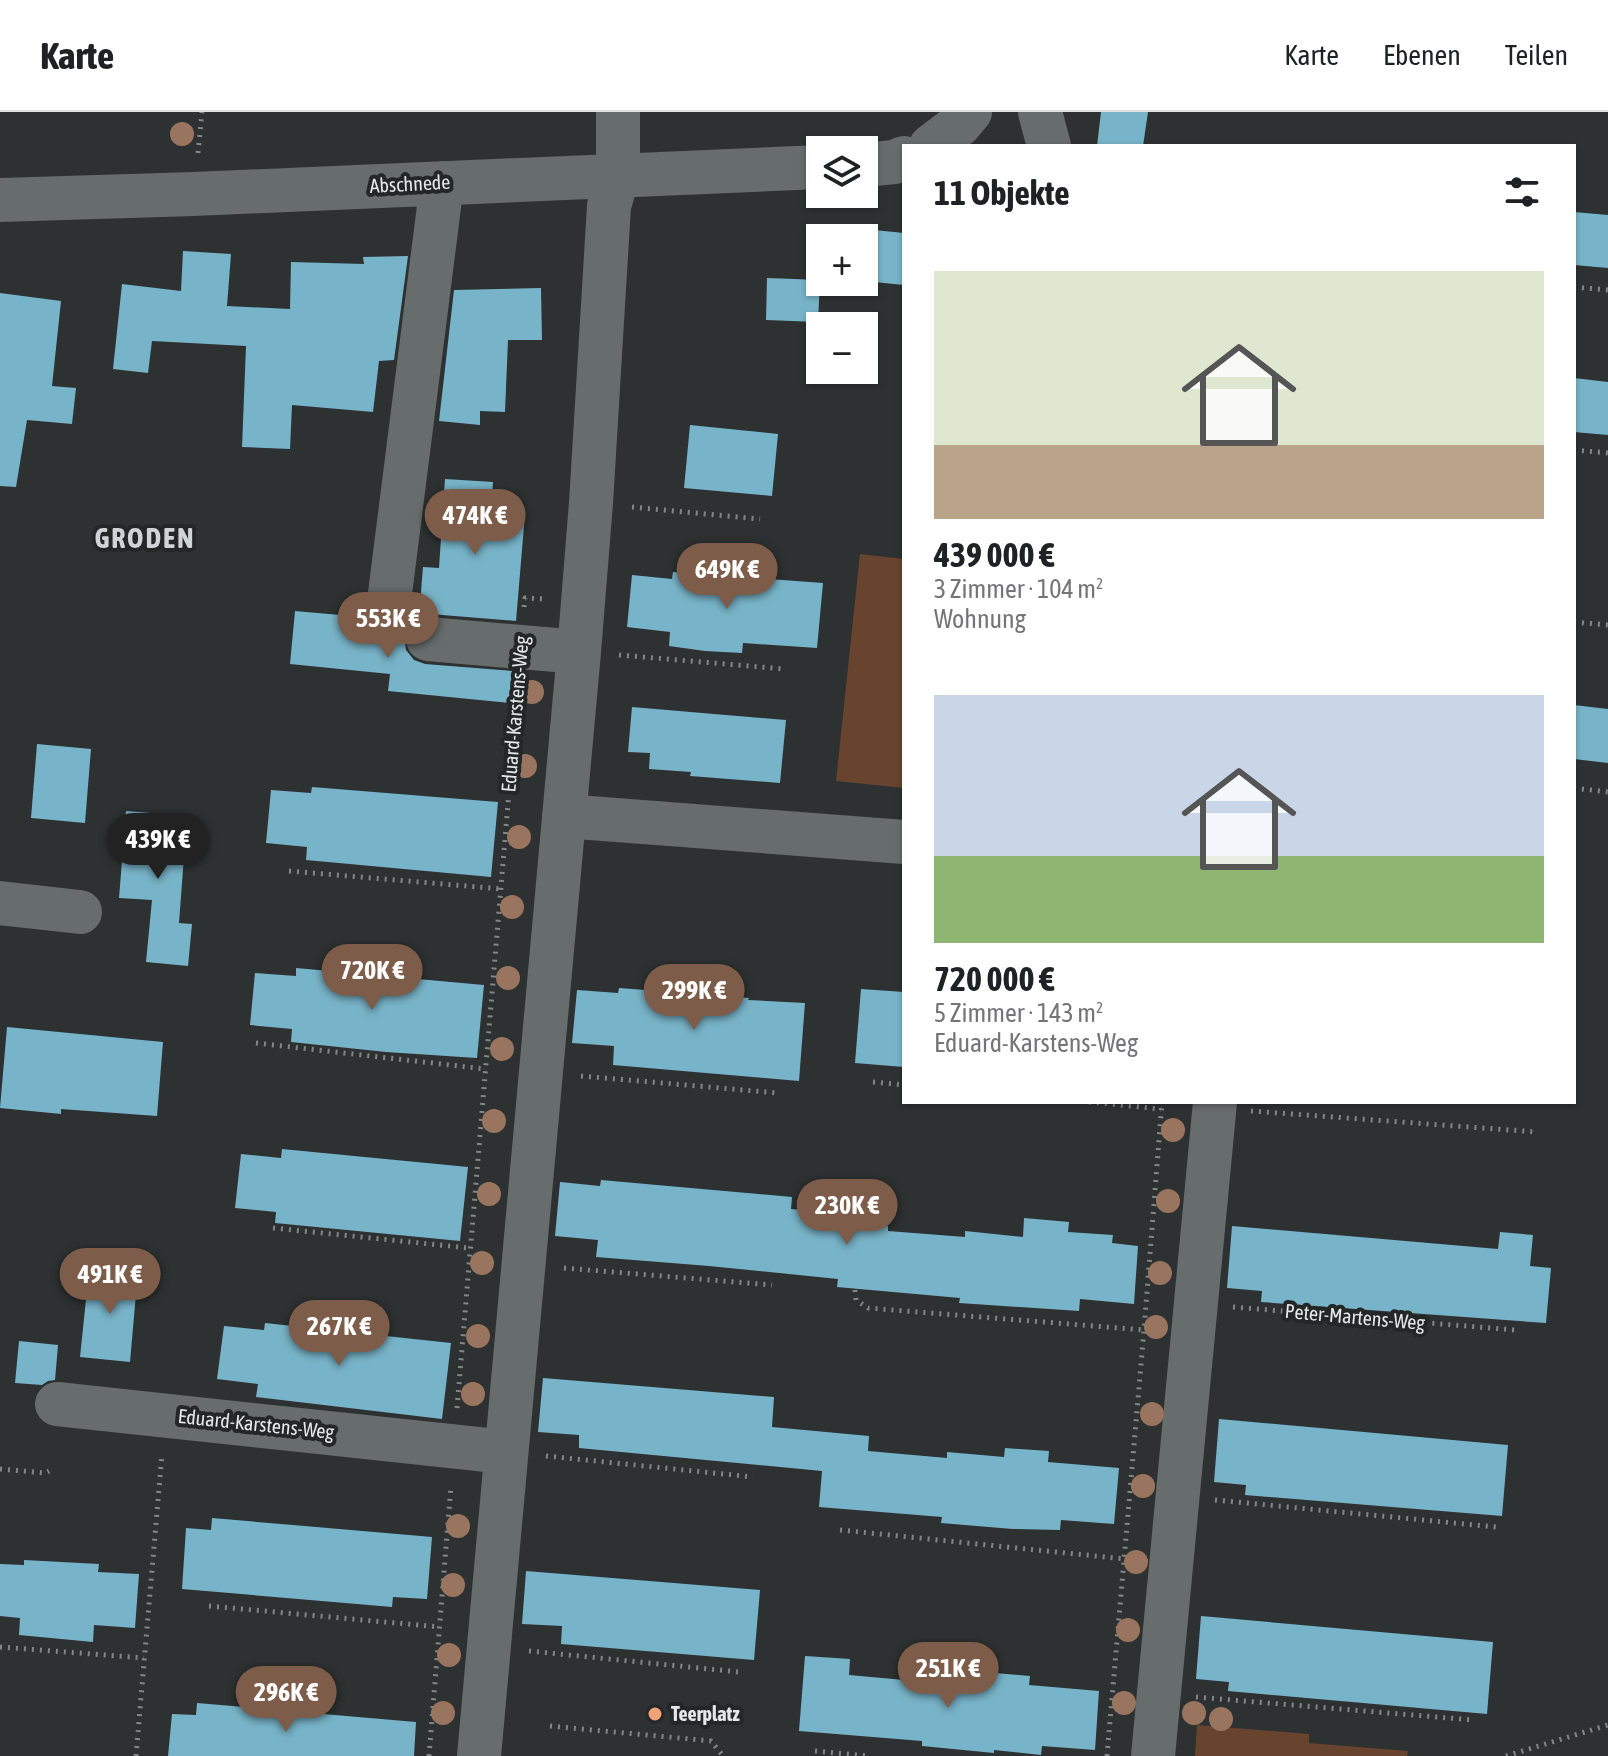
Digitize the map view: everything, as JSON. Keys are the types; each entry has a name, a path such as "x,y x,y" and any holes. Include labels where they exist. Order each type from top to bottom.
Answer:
{"street":[{"path":"479,1756 579,652 609,206 618,175 618,112"},
{"path":"934,144 959,125 970,112"},
{"path":"1040,112 1048,144"},
{"path":"878,164 902,159"},
{"name":"Abschnede","path":"0,200 806,168"},
{"path":"387,617 442,183"},
{"path":"428,639 579,652"},
{"path":"564,816 902,842"},
{"path":"0,903 80,912"},
{"path":"1153,1756 1215,1105"},
{"name":"Eduard-Karstens-Weg","path":"57,1404 506,1452"}],"path":[{"path":"1576,287 1608,290"},
{"path":"1576,450 1608,453"},
{"path":"591,503 760,519"},
{"name":"Eduard-Karstens-Weg","path":"429,1756 525,598 583,601"},
{"path":"1576,622 1608,625"},
{"path":"579,652 784,669"},
{"path":"1576,788 1608,792"},
{"path":"289,871 502,889"},
{"path":"256,1043 485,1069"},
{"path":"540,1073 778,1093"},
{"path":"873,1082 902,1085"},
{"path":"1107,1756 1162,1105 1138,1104"},
{"path":"1215,1105 1537,1132"},
{"path":"273,1228 469,1248"},
{"path":"523,1265 772,1285"},
{"path":"855,1290 856,1300 868,1308 1144,1330"},
{"name":"Peter-Martens-Weg","path":"1196,1304 1515,1330"},
{"path":"136,1756 156,1483 163,1443"},
{"path":"506,1452 753,1477"},
{"path":"0,1469 49,1471"},
{"path":"1178,1497 1496,1527"},
{"path":"840,1530 1125,1559"},
{"path":"209,1606 440,1627"},
{"path":"0,1647 144,1658"},
{"path":"488,1647 739,1672"},
{"path":"1159,1694 1473,1720"},
{"path":"1506,1756 1608,1725"},
{"path":"550,1726 711,1741 723,1756"},
{"path":"815,1751 869,1756"}],"shaded area":[{"path":"860,554 902,559 902,788 836,781"},
{"path":"1197,1725 1309,1734 1309,1743 1408,1751 1407,1756 1195,1756"}],"building":[{"path":"1101,112 1148,112 1143,144 1097,144"},
{"path":"1576,212 1608,215 1608,268 1576,265"},
{"path":"878,230 902,233 902,285 878,282"},
{"path":"183,251 231,254 227,306 290,309 291,262 364,264 363,257 408,256 394,360 379,361 373,412 292,405 290,449 242,447 246,346 152,341 148,373 113,369 122,284 181,291"},
{"path":"767,278 806,279 806,296 819,296 818,312 806,312 806,322 766,320"},
{"path":"541,288 542,340 508,340 505,412 480,411 480,425 439,421 454,290"},
{"path":"0,293 61,301 52,386 76,388 72,424 27,420 16,487 0,486"},
{"path":"1576,378 1608,382 1608,435 1576,432"},
{"path":"690,425 778,434 772,496 684,488"},
{"path":"445,479 493,482 491,512 525,514 516,621 430,614 419,616 423,567 439,568"},
{"path":"673,572 823,583 817,648 743,643 742,653 705,651 669,646 670,632 627,627 632,575 672,579"},
{"path":"295,611 363,617 361,632 368,632 385,642 404,635 406,650 414,660 425,664 512,671 510,703 388,691 390,674 290,664"},
{"path":"1576,705 1608,709 1608,763 1576,759"},
{"path":"632,707 786,720 780,783 690,776 691,772 649,769 650,753 628,752"},
{"path":"37,744 91,749 85,823 31,818"},
{"path":"312,787 498,802 491,877 306,860 307,847 266,843 271,790 311,793"},
{"path":"126,811 187,816 179,923 192,924 188,966 146,962 152,900 119,898"},
{"path":"296,968 484,985 477,1058 291,1042 292,1029 250,1025 255,973 296,976"},
{"path":"619,988 805,1003 799,1081 613,1065 614,1046 572,1043 577,990 618,993"},
{"path":"861,989 902,992 902,1067 855,1063"},
{"path":"7,1027 163,1042 157,1116 61,1109 61,1114 0,1108"},
{"path":"282,1149 468,1167 460,1241 275,1223 276,1212 235,1208 241,1154 281,1158"},
{"path":"601,1180 792,1197 791,1209 861,1215 860,1223 888,1226 888,1231 965,1237 965,1231 1023,1237 1024,1218 1069,1222 1068,1232 1113,1235 1112,1243 1138,1246 1134,1304 1080,1299 1079,1311 959,1303 960,1298 837,1287 838,1279 596,1257 598,1240 555,1236 560,1182 600,1186"},
{"path":"1232,1226 1498,1249 1500,1232 1533,1235 1530,1266 1551,1268 1546,1323 1261,1302 1262,1291 1227,1288"},
{"path":"99,1268 138,1271 130,1362 80,1357 87,1290 97,1291"},
{"path":"265,1323 451,1343 442,1419 256,1397 258,1384 217,1379 224,1326 264,1330"},
{"path":"19,1341 58,1345 55,1380 42,1385 15,1383"},
{"path":"543,1378 774,1397 772,1427 869,1436 868,1451 947,1458 947,1452 1004,1457 1005,1448 1049,1451 1048,1462 1119,1468 1114,1524 1061,1520 1060,1530 1013,1529 941,1523 942,1517 819,1507 822,1471 579,1448 579,1435 538,1432"},
{"path":"1219,1419 1508,1445 1502,1516 1245,1495 1246,1485 1214,1482"},
{"path":"212,1518 432,1537 427,1599 393,1597 392,1607 182,1589 186,1528 211,1530"},
{"path":"24,1560 99,1564 98,1572 139,1574 135,1628 94,1625 93,1642 19,1635 20,1618 0,1616 0,1564 24,1565"},
{"path":"526,1571 760,1590 754,1660 561,1644 562,1626 522,1624"},
{"path":"1201,1616 1493,1642 1487,1714 1228,1691 1229,1682 1196,1679"},
{"path":"805,1656 850,1659 849,1675 926,1682 927,1675 983,1680 984,1672 1030,1676 1029,1685 1099,1691 1095,1750 1042,1746 1041,1755 994,1750 994,1753 922,1746 922,1741 799,1731"},
{"path":"197,1703 416,1722 414,1756 168,1756 172,1714 196,1715"}],"place":[{"name":"Teerplatz","path":"655,1714"}],"district":[{"name":"GRODEN","path":"145,538"}]}
